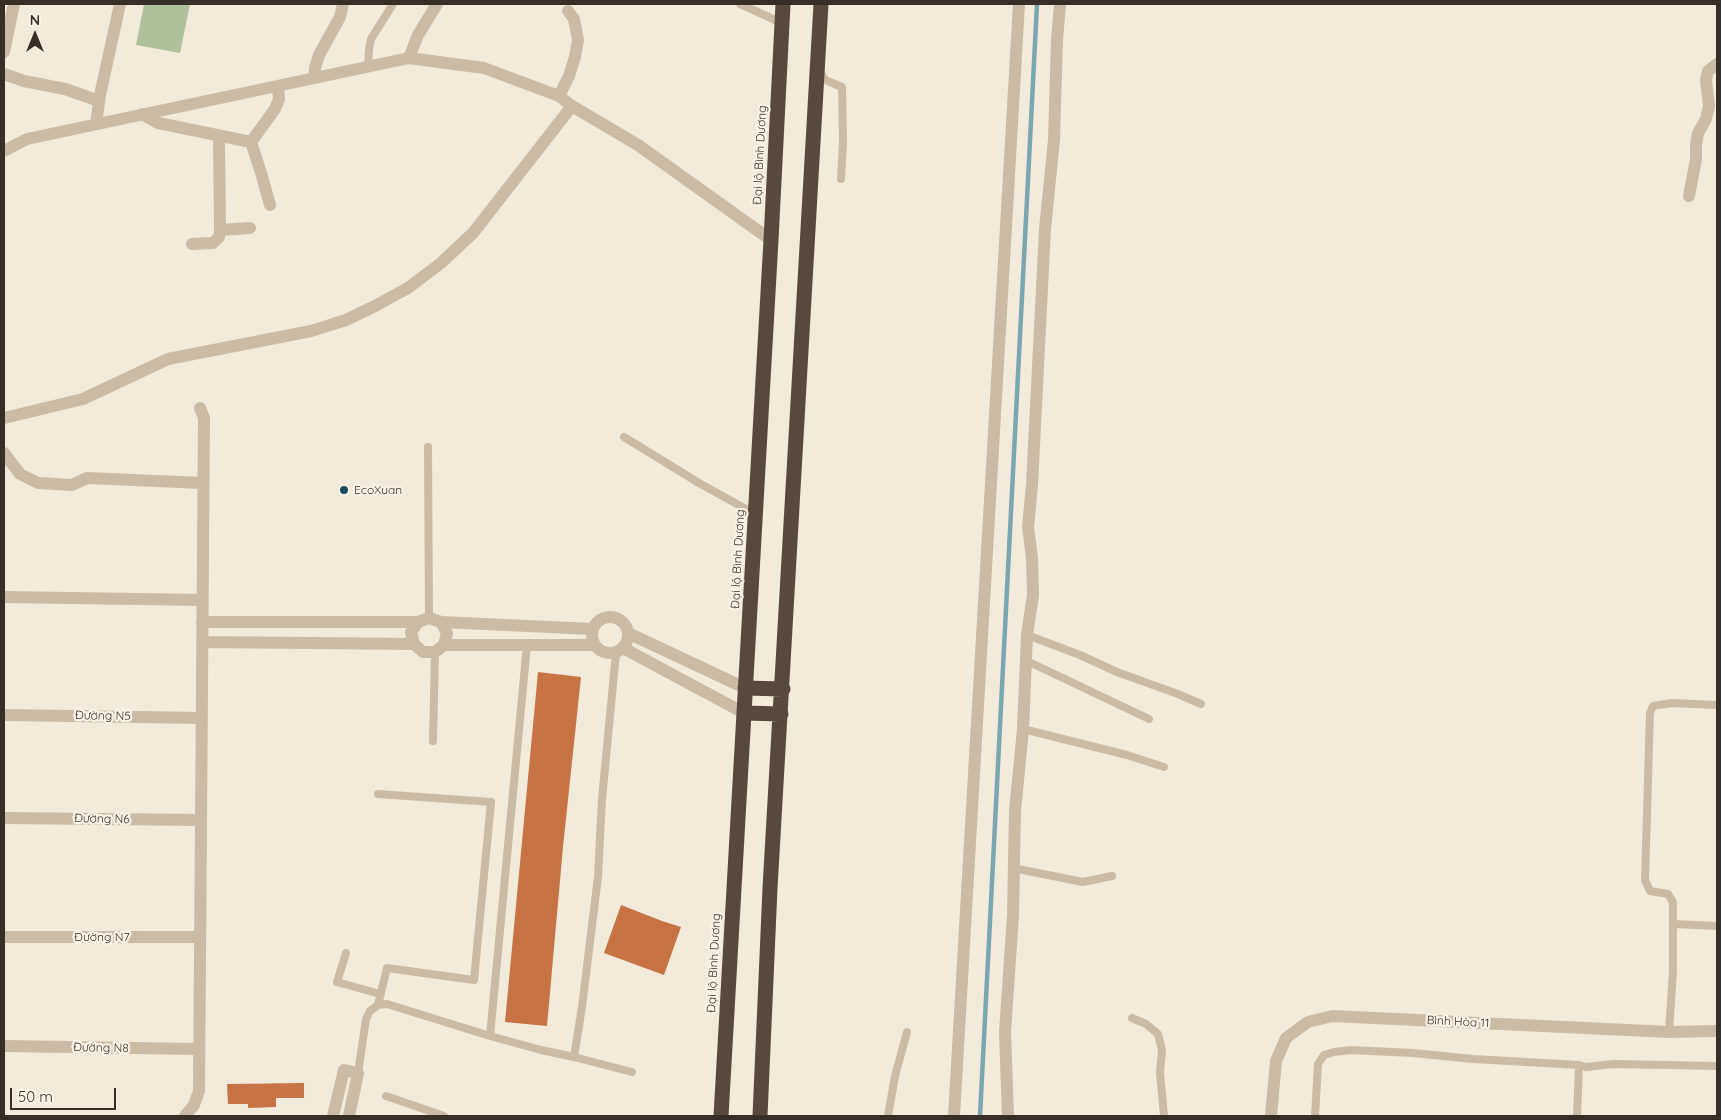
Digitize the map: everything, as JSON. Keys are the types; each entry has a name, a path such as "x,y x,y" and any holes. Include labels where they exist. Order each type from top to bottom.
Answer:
{"highway":[{"name":"Đại lộ Bình Dương","path":"721,1116 783,4"},
{"path":"760,1116 770,888 783,690 821,4"},
{"path":"745,688 783,690"},
{"path":"744,713 781,714"}],"street":[{"path":"4,52 14,4"},
{"path":"96,124 99,101 120,4"},
{"path":"315,78 319,55 340,17 343,4"},
{"path":"409,58 423,26 437,4"},
{"path":"954,1116 1019,4"},
{"path":"1008,1116 1005,1032 1013,915 1015,811 1023,729 1027,635 1034,595 1028,527 1032,485 1045,229 1054,140 1060,4"},
{"path":"559,96 569,76 578,40 574,19 568,12"},
{"path":"4,151 26,139 409,58 484,68 559,96 572,106 638,144 771,240"},
{"path":"1689,196 1696,159 1698,133 1706,119 1709,106 1706,80 1708,71 1717,64"},
{"path":"4,74 99,101"},
{"path":"251,142 275,109 279,99 278,86"},
{"path":"4,418 83,399 168,359 284,337 346,320 400,293 441,263 473,233 572,106"},
{"path":"142,114 158,123 251,142"},
{"path":"192,244 213,243 218,237 220,230 220,135"},
{"path":"251,142 270,205"},
{"path":"220,230 250,228"},
{"path":"185,1116 194,1105 199,1092 204,418 200,408"},
{"path":"4,453 20,474 38,483 72,485 87,478 203,483"},
{"path":"4,597 202,600"},
{"path":"593,645 592,628 597,620 607,616 616,618 624,624 628,633 745,688"},
{"path":"429,621 412,632 414,644 423,652 440,648 593,645 603,653 619,651 744,713"},
{"path":"429,621 447,633 440,648"},
{"path":"202,622 429,621 592,628"},
{"path":"619,651 628,633"},
{"path":"202,642 414,644"},
{"name":"Đường N5","path":"4,715 202,718"},
{"name":"Đường N6","path":"4,818 201,820"},
{"name":"Đường N7","path":"4,937 200,937"},
{"name":"Bình Hòa 11","path":"1271,1116 1276,1062 1286,1038 1308,1022 1332,1016 1669,1032 1717,1031"},
{"name":"Đường N8","path":"4,1046 198,1049"},
{"path":"332,1116 344,1070 358,1073 349,1116"}],"lane":[{"path":"368,67 371,39 392,4"},
{"path":"740,4 782,23"},
{"path":"817,65 825,80 842,87 843,142 840,179"},
{"path":"624,437 755,514"},
{"path":"428,446 429,621"},
{"path":"1027,635 1201,704"},
{"path":"490,1036 527,645"},
{"path":"433,742 440,648"},
{"path":"574,1057 598,877 602,799 619,651"},
{"path":"1027,661 1149,719"},
{"path":"1669,1032 1673,971 1673,902 1668,894 1650,891 1645,880 1650,713 1653,706 1672,703 1717,705"},
{"path":"1023,729 1164,766"},
{"path":"358,1073 366,1019 370,1011 378,1004 387,968 474,980 491,802 378,794"},
{"path":"1013,868 1083,882 1112,876"},
{"path":"1673,924 1717,926"},
{"path":"346,954 337,982 380,994"},
{"path":"378,1004 387,1004 490,1036 632,1072"},
{"path":"1132,1018 1146,1024 1158,1034 1162,1050 1160,1073 1164,1116"},
{"path":"888,1116 895,1076 907,1032"},
{"path":"1316,1116 1318,1064 1324,1055 1334,1052 1351,1050 1413,1053 1586,1067 1613,1064 1717,1066"},
{"path":"1577,1116 1579,1065"},
{"path":"386,1096 444,1116"}],"green space":[{"path":"144,4 190,4 180,53 136,45"}],"building":[{"path":"538,672 581,677 547,1026 505,1022"},
{"path":"621,905 681,927 664,975 604,953"},
{"path":"304,1083 304,1098 276,1098 276,1107 248,1108 248,1104 228,1104 227,1084"}],"waterway":[{"path":"980,1116 1037,4"}],"place":[{"name":"EcoXuan","path":"344,490"}]}
